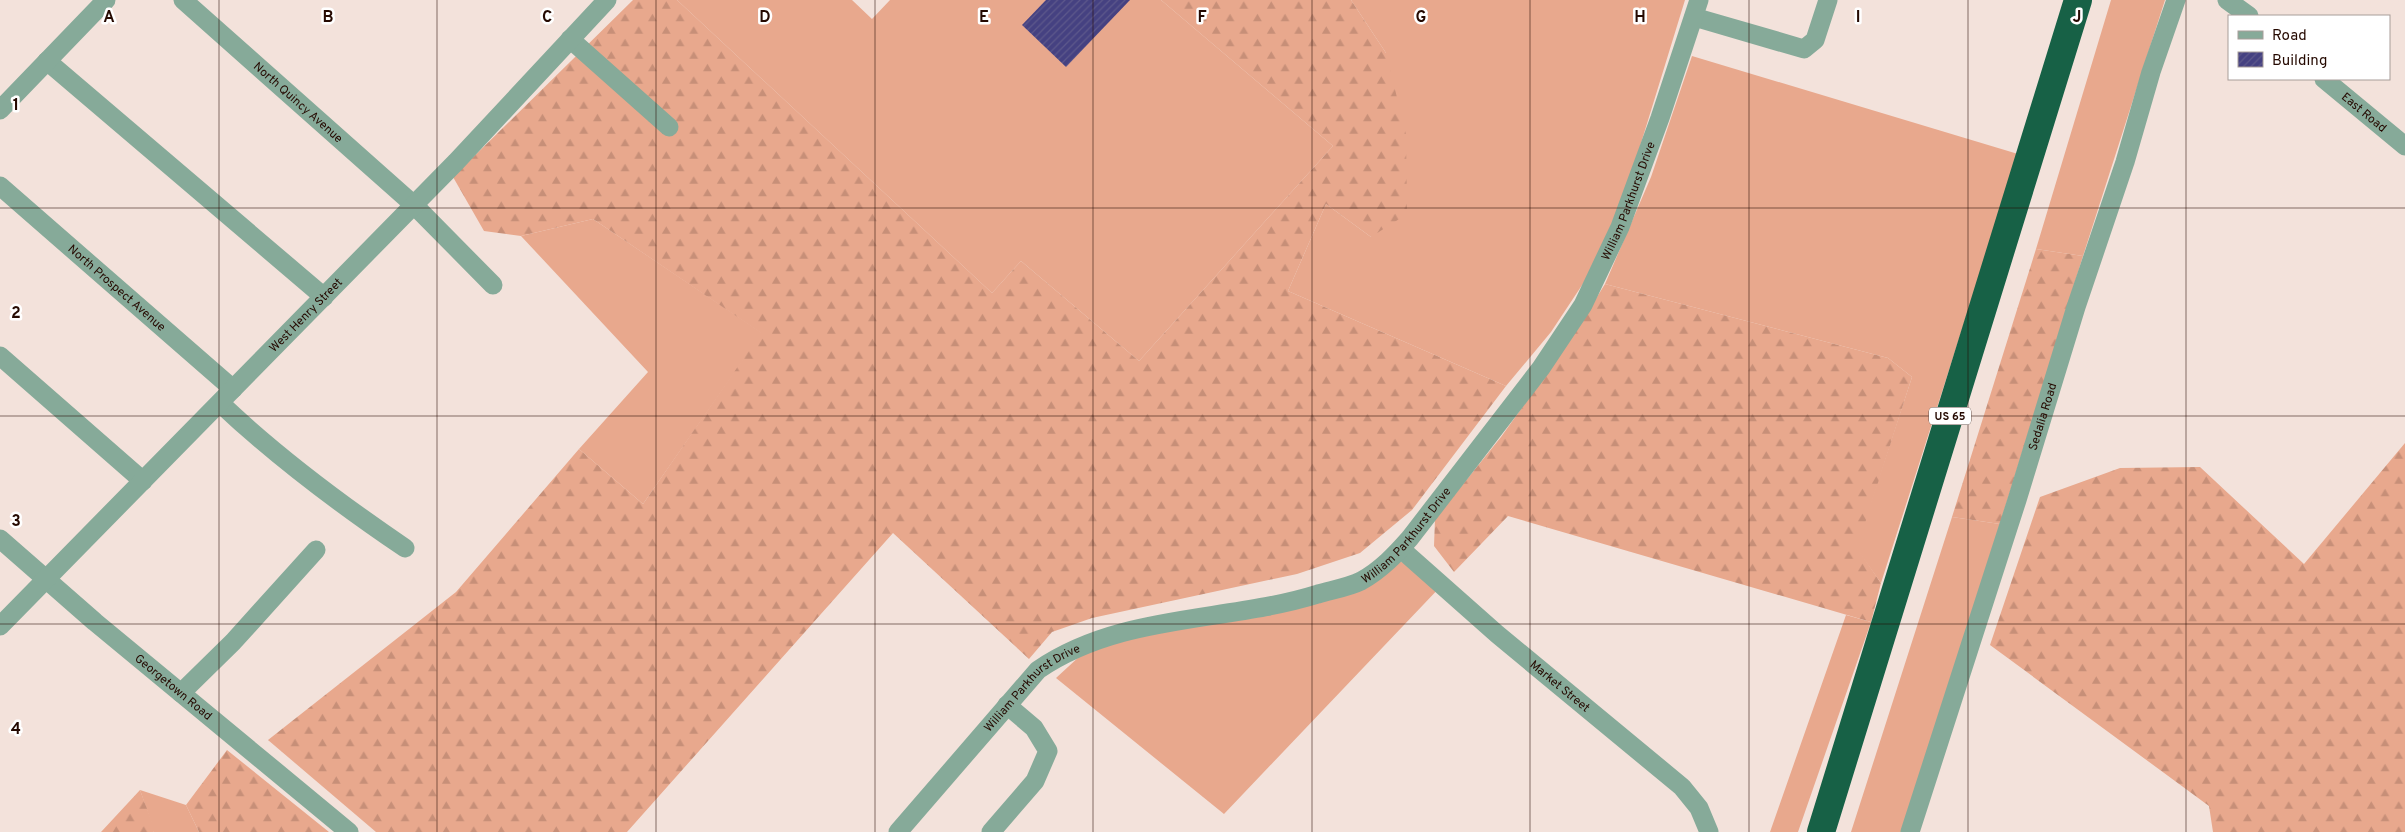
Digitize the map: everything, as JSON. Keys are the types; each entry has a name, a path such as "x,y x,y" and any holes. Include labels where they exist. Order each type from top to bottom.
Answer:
{"highway":[{"name":"US 65","path":"1821,832 2078,0"}],"street":[{"path":"0,110 106,0"},
{"name":"North Quincy Avenue","path":"182,0 414,206 493,285"},
{"path":"1696,9 1804,49 1815,40 1828,0"},
{"name":"Sedalia Road","path":"1910,832 2017,500 2076,307 2125,162 2151,72 2176,0"},
{"path":"2227,0 2248,15"},
{"name":"West Henry Street","path":"0,626 414,206 570,39 600,2"},
{"name":"William Parkhurst Drive","path":"898,832 1038,670 1060,655 1140,627 1298,600 1352,584 1361,581 1390,560 1401,549 1541,368 1584,305 1620,227 1660,118 1696,9"},
{"path":"570,39 669,126"},
{"path":"47,61 324,297"},
{"name":"East Road","path":"2325,80 2405,146"},
{"name":"North Prospect Avenue","path":"0,186 233,389"},
{"path":"0,356 143,481"},
{"path":"220,403 258,439 372,526 405,548"},
{"name":"Georgetown Road","path":"0,539 181,693 350,832"},
{"name":"Market Street","path":"1401,549 1498,634 1682,787 1699,808 1709,832"},
{"path":"181,693 240,636 316,550"},
{"path":"991,832 1035,781 1048,751 1034,728 1007,705"}],"green space":[{"path":"633,0 677,0 992,293 1021,261 1139,361 1333,146 1161,0 1351,0 1386,53 1406,134 1407,214 1371,237 1326,204 1288,291 1506,386 1412,510 1360,553 1297,574 1092,618 1052,632 1029,659 893,533 627,832 376,832 268,740 456,592 579,449 643,504 761,333 593,219 521,236 484,231 453,177"},
{"path":"677,0 852,0 872,19 890,0 1161,0 1333,146 1139,361 1021,261 992,293"},
{"path":"1351,0 1685,0 1629,182 1594,267 1551,332 1506,386 1288,291 1326,204 1371,237 1386,53"},
{"path":"2111,0 2165,0 2083,256 2036,249"},
{"path":"1692,56 2018,154 1881,583 1856,548 1912,377 1888,358 1605,284 1651,177"},
{"path":"593,219 762,333 643,504 579,449 648,372 521,236"},
{"path":"2036,249 2083,256 2000,524 1952,517"},
{"path":"1605,284 1888,358 1912,377 1857,548 1881,583 1871,622 1508,516 1454,572 1434,546 1435,519 1501,437 1569,342"},
{"path":"2405,443 2405,832 2213,832 2209,806 1990,645 2040,497 2120,468 2200,467 2304,564"},
{"path":"1952,517 2000,524 1903,832 1851,832"},
{"path":"1393,560 1418,566 1443,584 1224,814 1056,678 1081,655 1119,636 1282,610"},
{"path":"1846,615 1871,622 1798,832 1770,832"},
{"path":"227,750 329,832 199,832 186,805"},
{"path":"140,790 186,805 199,832 153,832 154,830"},
{"path":"140,790 155,830 153,832 101,832"}],"building":[{"path":"1046,0 1130,0 1066,67 1022,25"}]}
